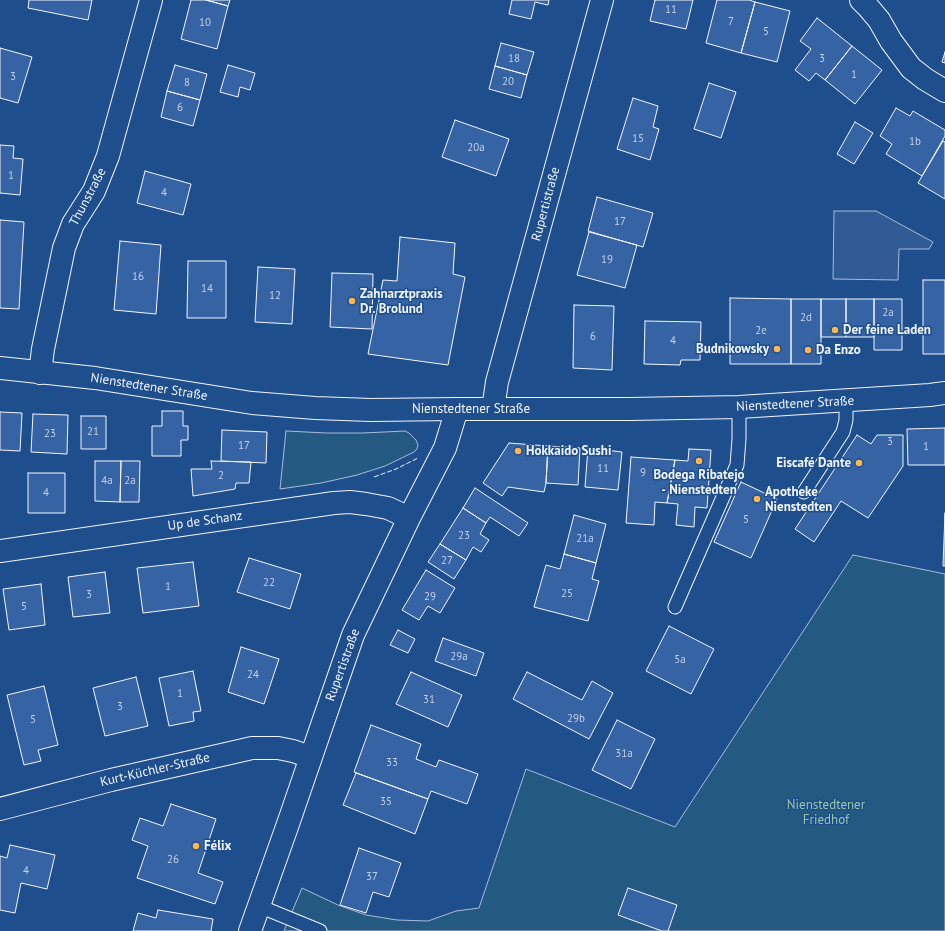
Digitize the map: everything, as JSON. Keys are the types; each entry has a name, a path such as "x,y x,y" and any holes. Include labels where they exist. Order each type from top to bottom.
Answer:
{"street":[{"name":"Thunstraße","path":"40,373 43,349 64,248 73,224 94,191 108,156 151,0"},
{"name":"Rupertistraße","path":"493,409 497,382 602,0"},
{"path":"861,0 879,20 891,41 911,68 925,79 945,91"},
{"name":"Nienstedtener Straße","path":"0,368 96,378 252,403 297,407 371,410 739,407 846,401 945,393"},
{"name":"Rupertistraße","path":"250,931 353,635 409,518 445,448 457,409"},
{"name":"Up de Schanz","path":"0,551 334,503 350,502 388,508 409,518"},
{"name":"Kurt-Küchler-Straße","path":"0,809 111,780 252,748 278,748 310,757"}],"lane":[{"path":"804,492 843,432 846,420 846,401"},
{"path":"675,607 737,465 739,407"},
{"path":"259,906 320,931"}],"green space":[{"path":"286,431 363,433 405,431 416,440 418,445 414,452 385,466 357,475 321,483 280,489"},
{"name":"Nienstedtener Friedhof","path":"853,555 945,574 945,931 284,931 302,888 338,905 366,915 397,920 428,921 456,911 479,908 526,769 675,827"}],"shaded area":[{"path":"834,211 876,211 933,242 929,249 899,249 898,280 833,279"}],"building":[{"path":"29,0 92,0 88,20 28,8"},
{"path":"191,0 206,0 228,6 217,49 181,39"},
{"path":"206,0 230,0 228,6"},
{"path":"512,0 549,0 548,5 535,2 531,19 509,14"},
{"path":"655,0 693,0 686,29 650,21"},
{"path":"717,0 749,0 755,2 741,53 706,43"},
{"path":"755,2 790,11 777,62 741,53"},
{"path":"817,18 852,46 825,80 816,73 809,81 795,70 811,49 800,41"},
{"path":"501,43 534,52 527,75 495,66"},
{"path":"852,46 882,70 855,104 825,80"},
{"path":"0,48 32,57 18,103 0,98"},
{"path":"945,52 945,63 942,62"},
{"path":"175,65 207,74 200,100 167,91"},
{"path":"228,65 255,73 250,90 240,87 238,97 220,92"},
{"path":"495,66 527,75 521,98 489,89"},
{"path":"709,83 736,92 721,138 694,129"},
{"path":"167,91 200,100 193,126 161,117"},
{"path":"633,98 658,106 653,127 659,129 650,160 617,149"},
{"path":"896,108 910,116 913,111 945,130 945,136 922,176 886,154 892,144 880,136"},
{"path":"455,120 509,139 496,176 442,157"},
{"path":"855,122 873,133 854,164 837,154"},
{"path":"943,141 945,142 945,199 918,183"},
{"path":"0,145 14,146 13,158 23,159 20,195 0,193"},
{"path":"145,171 191,184 183,215 137,203"},
{"path":"597,197 653,213 643,247 588,231"},
{"path":"0,220 24,222 19,309 0,308"},
{"path":"589,232 637,245 625,288 577,275"},
{"path":"400,237 455,243 453,274 465,277 448,365 368,354 383,280 397,281"},
{"path":"120,241 161,245 156,314 114,310"},
{"path":"188,261 226,261 226,318 187,318"},
{"path":"258,267 295,269 292,324 255,322"},
{"name":"Zahnarztpraxis Dr. Brolund","path":"332,273 373,274 372,329 330,327"},
{"path":"923,280 945,280 945,354 923,354"},
{"path":"730,298 791,299 791,364 730,364"},
{"path":"791,299 821,299 821,364 791,364"},
{"path":"821,299 846,299 846,337 821,337"},
{"path":"846,299 874,299 874,337 846,337"},
{"path":"874,299 902,299 902,350 874,350"},
{"path":"574,305 614,306 612,370 573,368"},
{"path":"645,321 701,322 700,360 681,360 680,365 644,364"},
{"path":"162,411 183,411 183,426 188,426 188,440 181,440 181,456 152,456 152,426 162,426"},
{"path":"0,412 22,413 20,451 0,450"},
{"path":"33,414 68,415 67,454 31,452"},
{"path":"81,416 106,416 106,449 81,449"},
{"path":"945,428 945,465 908,465 907,429"},
{"path":"222,430 267,432 266,463 221,461"},
{"path":"857,435 871,444 877,435 903,435 903,466 868,518 841,501 814,542 795,529"},
{"path":"509,443 548,446 546,483 544,492 508,487 502,496 483,483"},
{"path":"548,446 580,448 578,485 546,483"},
{"path":"588,448 622,452 618,490 585,487"},
{"path":"689,449 711,450 707,508 695,507 694,527 676,525 678,504 667,503 675,460 688,461"},
{"path":"631,457 675,460 667,503 655,502 654,525 626,523"},
{"path":"95,461 121,461 120,502 95,501"},
{"path":"121,461 140,461 139,502 120,502"},
{"path":"211,461 251,462 249,483 236,483 235,489 193,496 191,469 212,469"},
{"path":"28,473 65,473 65,513 28,513"},
{"path":"741,482 777,499 751,558 714,542"},
{"path":"475,488 528,523 519,536 490,517 486,523 463,508"},
{"path":"463,508 486,523 480,534 489,540 481,552 473,547 466,560 440,544"},
{"path":"945,513 945,566 943,566"},
{"path":"574,515 606,524 596,563 564,554"},
{"path":"440,544 466,560 454,579 428,562"},
{"path":"564,554 596,563 592,579 599,581 588,621 534,607 546,565 560,569"},
{"path":"249,558 301,574 290,609 237,592"},
{"path":"193,562 199,606 143,613 137,568"},
{"path":"426,570 455,588 440,613 428,606 419,620 402,610"},
{"path":"105,572 110,613 73,617 68,577"},
{"path":"41,584 45,625 9,630 3,589"},
{"path":"669,626 714,649 691,694 646,671"},
{"path":"398,630 415,639 408,653 390,645"},
{"path":"443,638 484,653 476,676 435,661"},
{"path":"241,647 279,659 264,704 228,692"},
{"path":"193,671 201,711 193,712 194,721 169,726 159,678"},
{"path":"411,672 462,695 448,727 396,704"},
{"path":"527,672 582,700 592,681 613,693 589,739 513,699"},
{"path":"136,677 148,726 105,736 93,688"},
{"path":"44,686 58,745 38,750 41,761 24,765 7,695"},
{"path":"617,720 655,739 631,789 592,770"},
{"path":"371,725 421,744 416,759 436,767 439,760 478,774 467,804 431,791 428,799 354,772"},
{"path":"356,773 428,799 415,834 343,805"},
{"path":"171,804 216,819 198,873 223,882 215,904 137,878 148,846 132,840 140,818 163,826"},
{"path":"10,845 55,855 47,889 21,883 15,913 0,910 0,856 7,858"},
{"path":"359,848 401,863 389,897 373,892 366,913 340,905"},
{"path":"628,888 677,905 668,931 662,931 618,915"},
{"path":"158,910 213,919 211,931 133,931 138,913 156,918"}],"fence":[{"path":"374,477 396,469 418,458"}],"place":[{"name":"Zahnarztpraxis Dr. Brolund","path":"352,301"},
{"name":"Der feine Laden","path":"835,330"},
{"name":"Budnikowsky","path":"777,349"},
{"name":"Da Enzo","path":"808,350"},
{"name":"Hokkaido Sushi","path":"518,451"},
{"name":"Bodega Ribatejo - Nienstedten","path":"699,461"},
{"name":"Eiscafé Dante","path":"859,463"},
{"name":"Apotheke Nienstedten","path":"757,499"},
{"name":"Félix","path":"196,846"}]}
